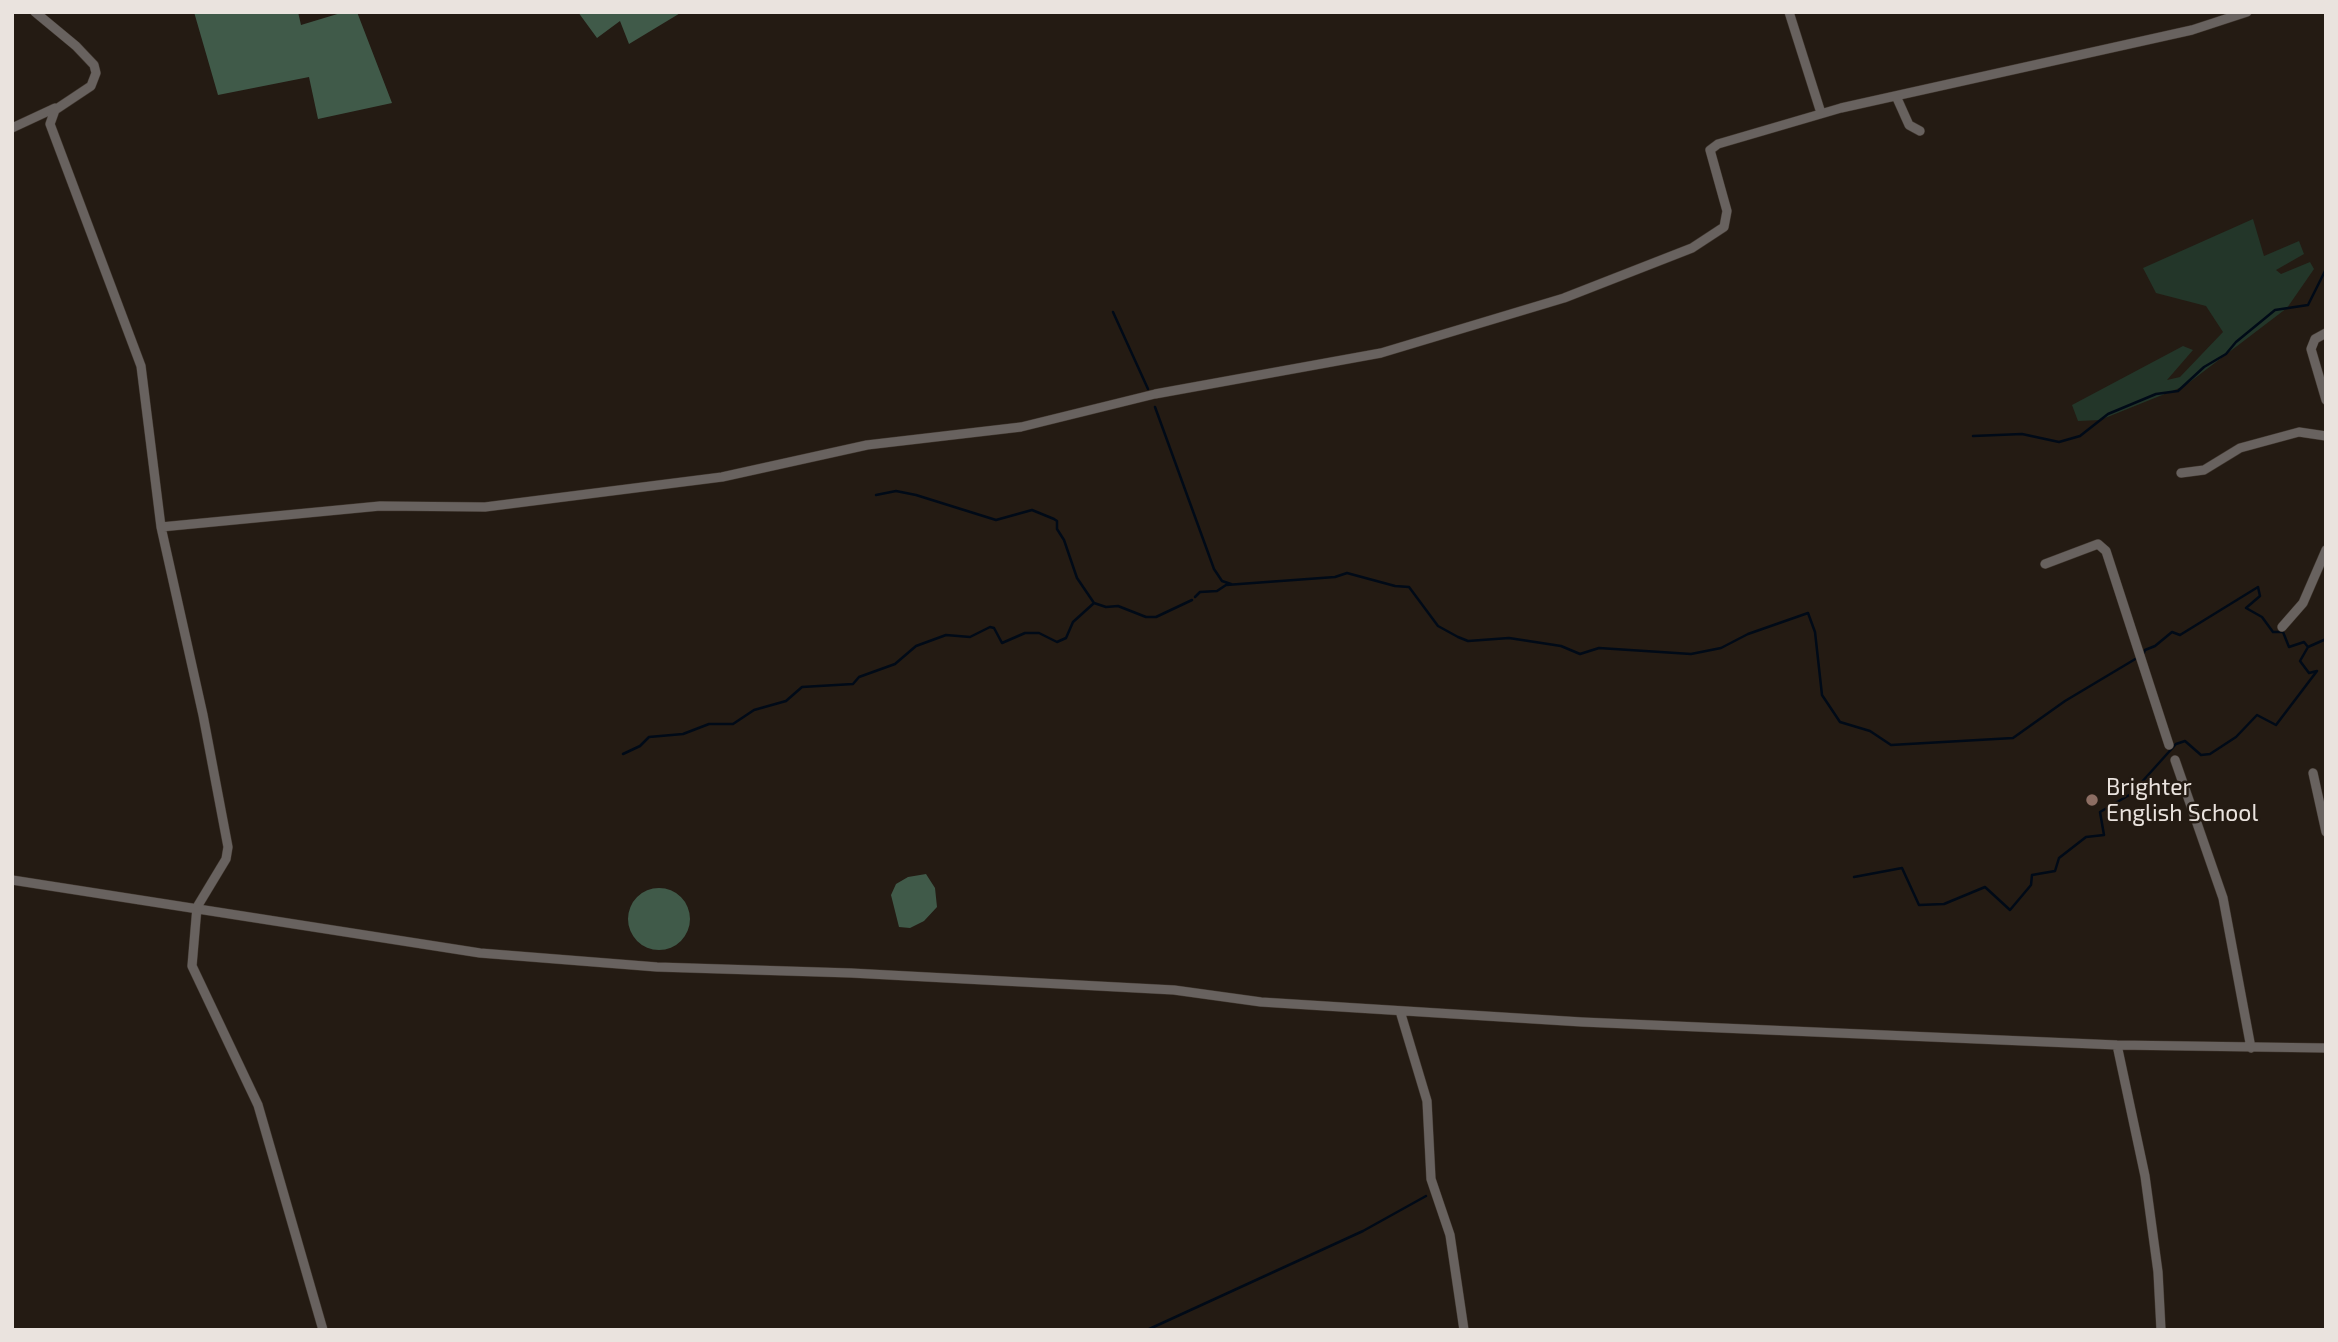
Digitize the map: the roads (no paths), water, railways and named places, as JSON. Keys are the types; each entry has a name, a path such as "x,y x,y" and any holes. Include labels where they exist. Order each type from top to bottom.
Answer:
{"street":[{"path":"12,128 61,105 91,86 96,73 93,65 35,12"},
{"path":"1789,12 1821,113"},
{"path":"161,527 380,506 485,507 722,477 867,445 1021,427 1156,394 1381,353 1564,298 1692,248 1724,227 1727,211 1710,150 1729,140 1821,113 2192,30 2247,12"},
{"path":"1896,96 1909,125 1920,131"},
{"path":"61,105 52,113 50,124 141,366 161,527 203,715 228,847 226,859 197,907 192,966 258,1105 323,1330"},
{"path":"2326,333 2315,339 2311,349 2326,400"},
{"path":"2181,473 2204,470 2240,447 2299,432 2326,436"},
{"path":"2045,564 2098,544 2106,551 2169,744"},
{"path":"2282,627 2302,603 2326,550"},
{"path":"2175,760 2223,898 2251,1048"},
{"path":"2313,773 2326,832"},
{"path":"12,880 480,953 657,967 851,973 1174,990 1261,1002 1400,1011 2117,1045 2326,1048"},
{"path":"1400,1011 1427,1101 1431,1179 1450,1235 1464,1330"},
{"path":"2117,1045 2145,1176 2158,1272 2161,1330"}],"waterway":[{"path":"1973,436 2022,434 2059,442 2080,436 2108,414 2156,394 2178,391 2204,367 2226,354 2236,342 2275,310 2308,305 2326,269"},
{"path":"1113,312 1148,389"},
{"path":"1155,407 1214,569 1222,581 1231,584"},
{"path":"876,495 896,491 916,495 996,520 1032,510 1054,519 1077,578 1094,603"},
{"path":"1195,597 1200,592 1217,591 1226,585 1335,577 1347,573 1395,586 1409,587 1438,626 1468,641 1509,638 1561,646 1580,654 1599,648 1691,654 1721,648 1748,634 1808,613 1815,632 1822,695 1840,722 1870,731 1891,745 2013,738 2065,701 2137,658"},
{"path":"2143,655 2145,650 2155,646 2172,632 2180,635 2258,587 2260,596 2246,608 2262,617 2273,632 2283,632 2289,647 2304,642 2308,647"},
{"path":"623,754 640,746 649,737 683,734 709,724 733,724 754,710 786,701 802,687 853,684 859,677 895,664 916,646 946,635 970,637 990,627 994,628 1002,643 1025,633 1039,633 1057,642 1066,638 1073,622 1094,603 1106,607 1118,606 1146,617 1156,617 1192,600"},
{"path":"1854,877 1902,868 1919,905 1944,904 1985,887 2010,910 2031,885 2032,875 2055,871 2059,858 2086,837 2104,835 2100,812 2131,794 2176,744 2185,741 2201,755 2210,754 2236,737 2257,715 2276,725 2317,671 2309,673 2300,661 2308,647 2326,639"},
{"path":"1147,1330 1363,1231 1426,1196"}],"place":[{"name":"Brighter English School","path":"2092,800"}]}
